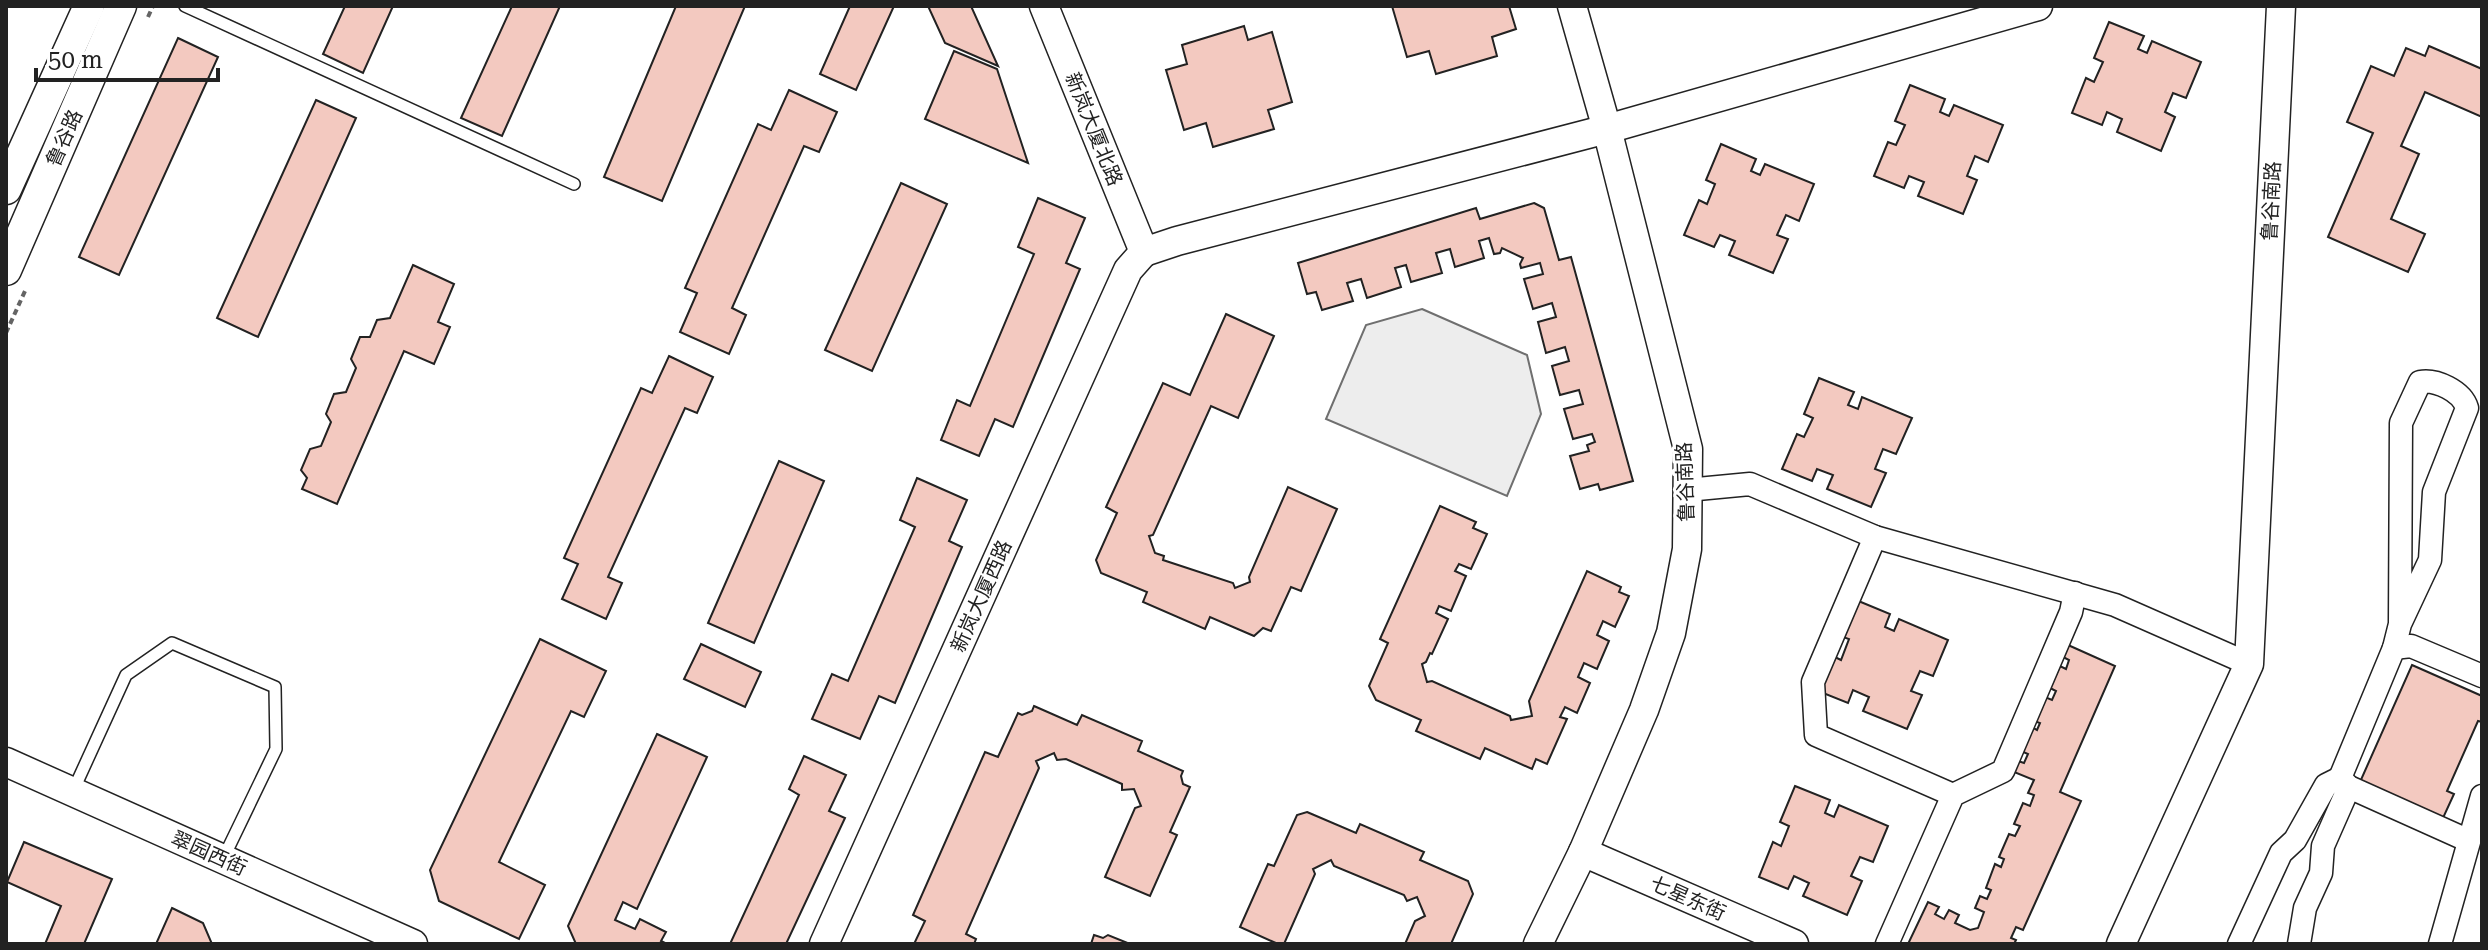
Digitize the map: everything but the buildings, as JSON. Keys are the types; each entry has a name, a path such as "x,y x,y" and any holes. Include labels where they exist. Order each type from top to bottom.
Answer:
{"main road":[{"name":"鲁谷路","path":"6,189 89,6"},
{"name":"鲁谷路","path":"6,270 121,6"}],"street":[{"name":"新岚大厦北路","path":"1044,6 1144,252"},
{"name":"鲁谷南路","path":"1538,944 1583,852 1644,710 1671,633 1687,549 1688,449 1607,129 1572,6"},
{"path":"1144,252 1607,129 2038,6"},
{"name":"鲁谷南路","path":"2121,944 2249,664 2281,6"},
{"name":"新岚大厦西路","path":"824,944 1128,270 1144,252"},
{"path":"2299,944 2305,908 2321,873 2323,846 2400,624 2430,560 2434,492 2467,408 2459,394 2428,380 2420,382 2415,388 2401,423 2400,624"},
{"path":"1687,490 1750,484 1875,537 2115,605 2249,664"},
{"path":"1875,537 1813,682 1816,735 1953,795"},
{"path":"1887,944 1953,795 2003,771 2071,612 2075,593"},
{"path":"2394,648 2411,646 2482,676"},
{"name":"翠园西街","path":"6,762 413,944"},
{"path":"2239,944 2281,853 2295,840 2326,785 2345,782 2467,840"},
{"path":"2440,944 2467,840 2482,796"},
{"name":"七星东街","path":"1583,852 1794,944"}],"lane":[{"path":"185,6 574,184"},
{"path":"73,792 126,675 172,643 275,687 276,749 223,859"}],"shaded area":[{"path":"1422,309 1527,355 1541,414 1507,496 1326,419 1366,325"}]}
